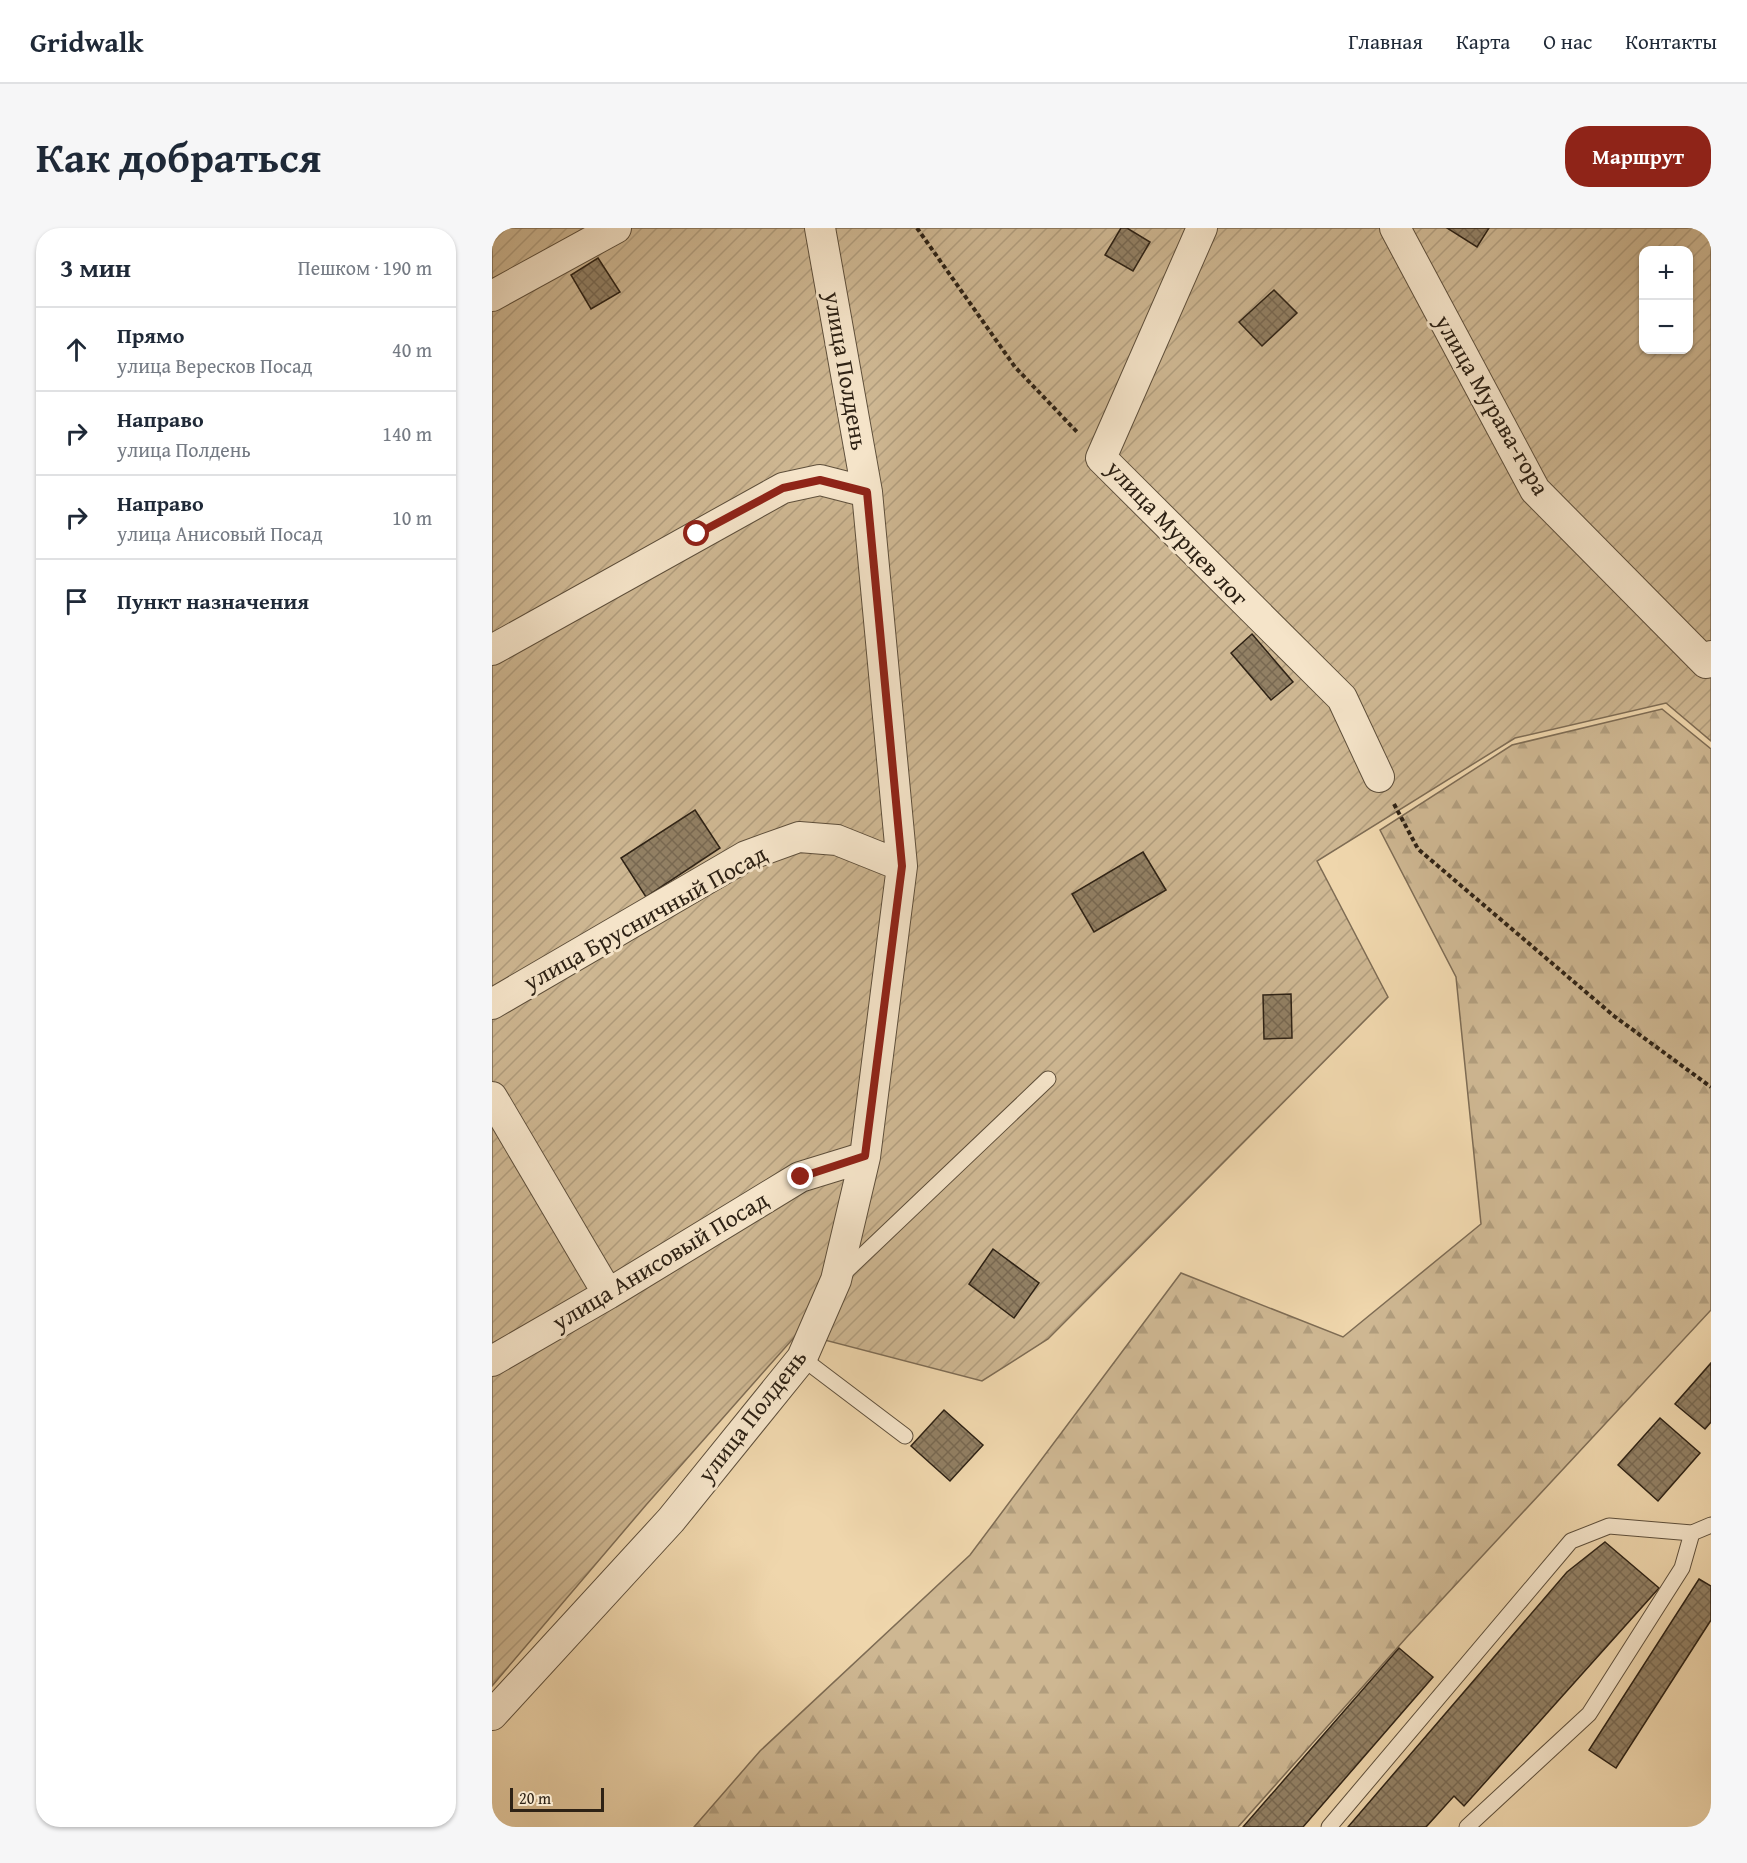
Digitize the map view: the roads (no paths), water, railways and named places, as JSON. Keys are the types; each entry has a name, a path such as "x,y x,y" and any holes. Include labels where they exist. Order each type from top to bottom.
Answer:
{"street":[{"path":"492,296 616,228"},
{"name":"улица Полдень","path":"492,1715 671,1520 802,1358 837,1280 865,1156 902,866 867,492 820,228"},
{"name":"улица Мурцев лог","path":"1202,228 1101,458 1342,698 1379,777"},
{"name":"улица Мурава-гора","path":"1395,228 1535,490 1706,663 1711,656"},
{"path":"492,650 783,488 820,480 867,492"},
{"name":"улица Брусничный Посад","path":"492,1004 746,856 799,837 837,840 902,866"},
{"path":"492,1097 608,1294"},
{"name":"улица Анисовый Посад","path":"492,1361 801,1177 865,1156"}],"lane":[{"path":"837,1280 1048,1079"},
{"path":"802,1358 905,1436"},
{"path":"1329,1827 1571,1541 1609,1526 1692,1533 1711,1525"},
{"path":"1467,1827 1589,1714 1682,1568 1692,1533"}]}
